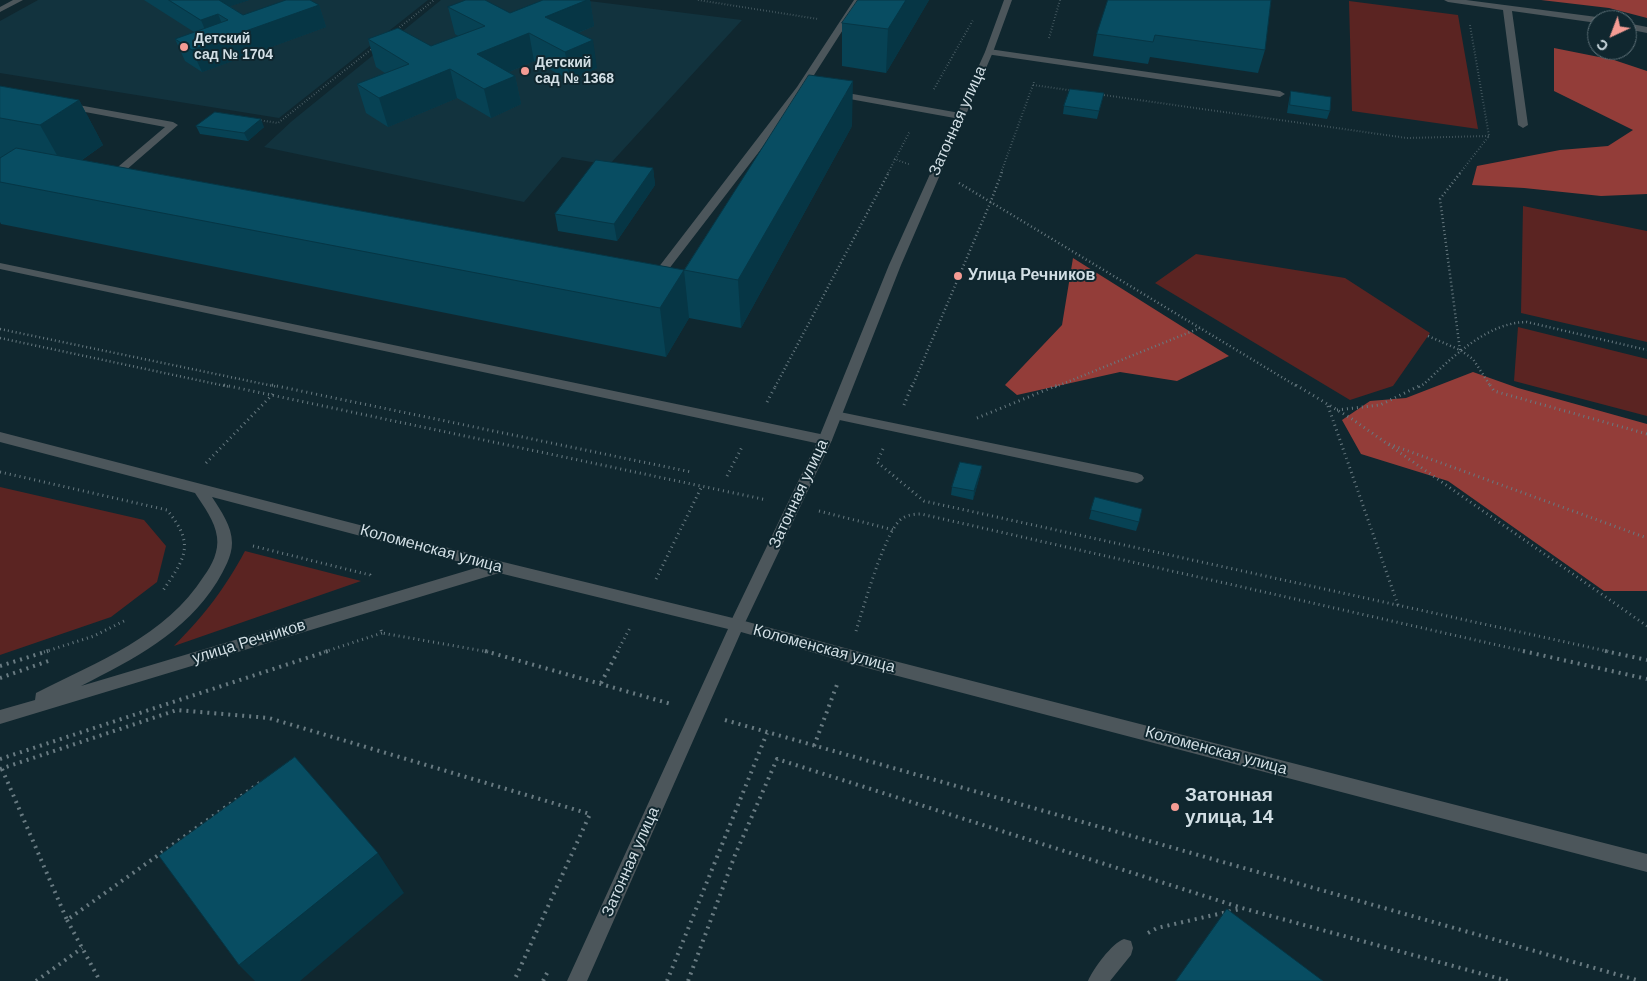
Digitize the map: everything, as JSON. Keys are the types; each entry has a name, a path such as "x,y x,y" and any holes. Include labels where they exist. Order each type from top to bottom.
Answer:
{"street":[{"path":"0,10 18,0"},
{"path":"641,269 661,272 806,89 858,0"},
{"name":"Затонная улица","path":"577,981 737,625 793,505 826,440 895,265 989,52 1008,0"},
{"path":"1448,0 1587,19"},
{"path":"1507,8 1523,125"},
{"path":"989,52 1280,94"},
{"path":"829,93 960,116"},
{"path":"58,104 174,125 117,172 136,176"},
{"path":"0,266 826,440"},
{"path":"836,415 1136,478"},
{"name":"Коломенская улица","path":"0,437 499,567 737,625 872,662 1647,863"},
{"path":"6,715 139,647 168,628 191,607 208,585 221,560 225,544 224,534 218,519 192,487"},
{"name":"улица Речников","path":"6,715 499,567"},
{"path":"1098,981 1124,948"}],"path":[{"path":"395,31 434,0"},
{"path":"698,0 844,23"},
{"path":"1060,0 1042,60 991,201 914,384 877,462 924,501 1647,660"},
{"path":"1460,350 1440,199 1489,136 1466,2"},
{"path":"727,476 894,159 974,17"},
{"path":"250,119 278,124 380,43"},
{"path":"894,159 961,184 991,201 1328,405 1647,626"},
{"path":"1336,410 1380,405 1424,384 1460,350 1512,322 1527,322 1647,350"},
{"path":"934,436 1200,328"},
{"path":"0,329 691,472"},
{"path":"1428,336 1460,350 1473,359 1494,391 1647,434"},
{"path":"0,338 793,505 894,530 898,522 909,514 920,514 1647,679"},
{"path":"192,487 273,394"},
{"path":"1328,405 1398,605"},
{"path":"1383,442 1647,538"},
{"path":"0,472 167,510 182,529 185,538 182,563 157,598"},
{"path":"0,666 94,636 130,618"},
{"path":"0,759 382,633"},
{"path":"0,678 60,657"},
{"path":"618,688 671,704"},
{"path":"100,981 67,920 1,769 180,710 268,718 590,814 514,981"},
{"path":"667,981 767,733 1640,981"},
{"path":"688,981 735,855 777,760 1242,908 1508,981"},
{"path":"67,920 261,782"},
{"path":"1124,948 1157,928 1242,908"},
{"path":"36,981 82,948"}],"shaded area":[{"name":"Детский сад № 1704","path":"38,0 428,0 279,118 0,73 0,21"},
{"name":"Детский сад № 1368","path":"441,0 581,0 742,20 609,165 562,157 524,202 264,147 292,121"},
{"path":"1541,0 1647,0 1647,18 1637,15 1637,10"},
{"path":"1349,1 1458,15 1478,129 1352,111"},
{"path":"1554,48 1587,55 1587,60 1614,60 1647,71 1647,194 1601,196 1472,185 1477,166 1560,150 1608,146 1633,130 1554,91"},
{"path":"1523,206 1647,231 1647,342 1521,313"},
{"path":"1196,254 1345,278 1430,333 1393,386 1350,400 1155,283"},
{"path":"1073,258 1229,356 1177,381 1120,372 1017,395 1005,385 1062,325"},
{"path":"1518,327 1647,359 1647,416 1514,381"},
{"path":"1473,372 1518,388 1647,424 1647,591 1604,591 1448,481 1361,454 1342,420 1370,401 1406,398"},
{"path":"0,487 144,520 166,546 157,582 111,617 0,655"},
{"path":"245,551 361,581 174,646 213,601"}],"building":[{"path":"169,0 219,0 243,15 286,0 310,0 319,5 192,50 175,39 228,20 218,14 201,20"},
{"path":"466,0 485,0 510,13 543,0 587,0 545,17 593,40 565,52 529,33 477,54 515,76 484,89 450,69 379,98 357,84 409,64 368,39 398,28 431,46 485,26 448,7"},
{"path":"858,0 906,0 888,29 842,23"},
{"path":"1108,0 1271,0 1265,50 1155,35 1153,42 1097,34"},
{"path":"809,75 853,81 738,280 684,270"},
{"path":"0,86 79,100 40,125 0,118"},
{"path":"1070,89 1104,93 1099,111 1064,106"},
{"path":"1291,91 1331,97 1330,111 1290,105"},
{"path":"215,112 261,119 244,133 196,126"},
{"path":"16,148 684,270 660,308 0,182 0,158"},
{"path":"596,160 653,168 614,224 555,214"},
{"path":"960,462 982,466 974,491 952,487"},
{"path":"1095,497 1142,509 1139,522 1091,510"},
{"path":"295,757 378,853 239,965 159,856"},
{"path":"1227,909 1323,981 1176,981"}],"place":[{"name":"Детский сад № 1704","path":"184,47"},
{"name":"Детский сад № 1368","path":"525,71"},
{"name":"Улица Речников","path":"958,276"},
{"name":"Затонная улица, 14","path":"1175,807"}]}
